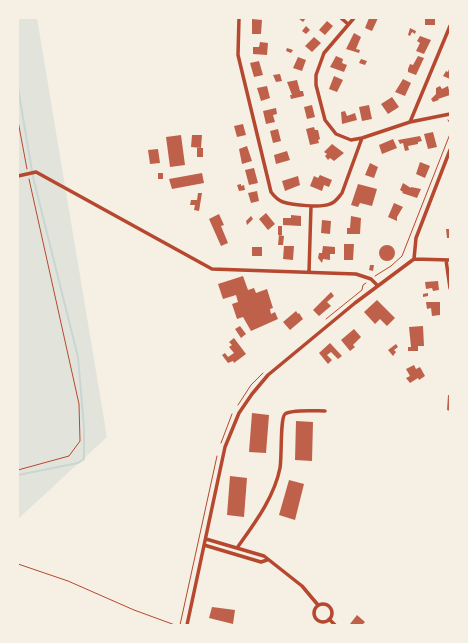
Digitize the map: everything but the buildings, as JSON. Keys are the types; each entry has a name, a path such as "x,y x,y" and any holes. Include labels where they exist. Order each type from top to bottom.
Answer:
{"street":[{"path":"239,18 238,55 271,192 276,198 282,202 311,206 329,205 337,200 342,193 362,138"},
{"path":"342,18 348,24"},
{"path":"354,18 324,53 316,75 316,85 325,120 330,128 336,134 351,140 362,138 410,122 450,114"},
{"path":"410,122 450,26"},
{"path":"414,259 416,238 450,150"},
{"path":"18,176 36,172 212,269 356,274 371,278 377,285"},
{"path":"309,272 311,206"},
{"path":"188,625 225,447 239,413 252,394 268,376 377,285 414,259 448,260 450,288"},
{"path":"237,548 275,486 282,454 282,420 284,414 289,411 324,411"},
{"path":"206,539 264,556 267,560 302,586 318,605"},
{"path":"204,545 261,562 267,560"},
{"path":"324,604 329,606 332,611 329,619 321,623 315,616 314,610 318,605 324,604"},
{"path":"329,619 335,625"}],"path":[{"path":"18,121 27,173 79,404 80,441 69,456 18,470"},
{"path":"326,320 362,290 363,285 371,278 391,266 402,256 450,134"},
{"path":"220,443 232,415 242,397 266,370"},
{"path":"180,625 219,450"},
{"path":"18,564 68,581 134,610 175,625"}],"shaded area":[{"path":"18,18 37,18 107,437 18,519"}],"waterway":[{"path":"18,88 33,177 78,357 84,428 84,459 78,463 18,475"}]}
